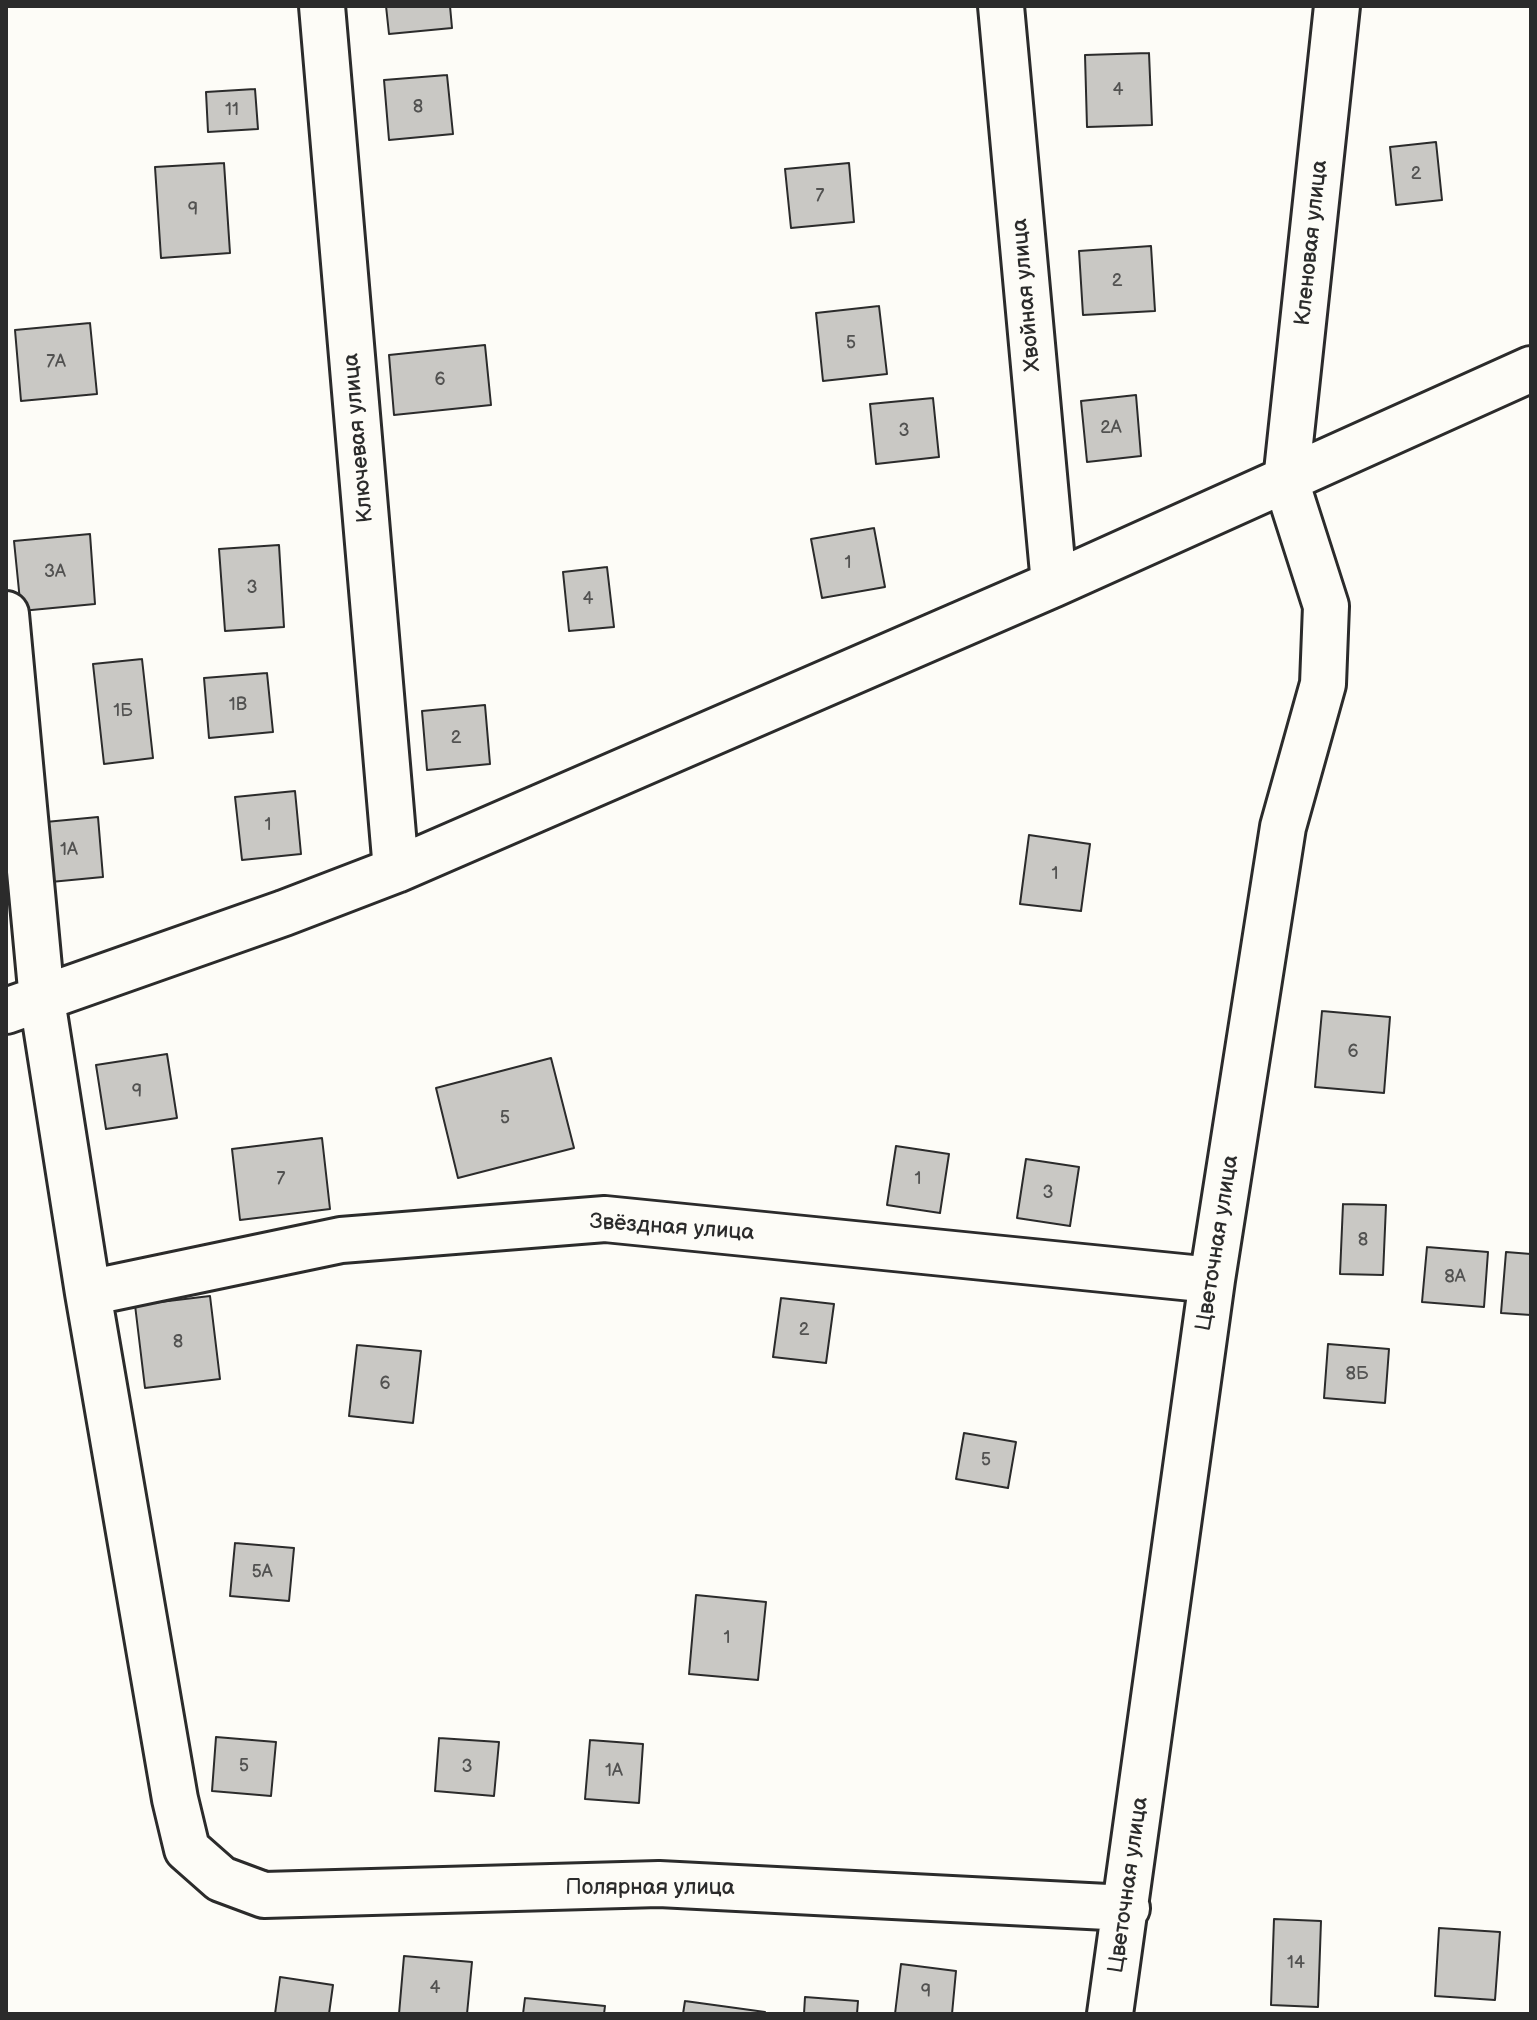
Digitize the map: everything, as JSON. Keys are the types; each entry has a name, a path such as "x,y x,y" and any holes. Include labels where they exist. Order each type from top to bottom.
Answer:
{"street":[{"name":"Ключевая улица","path":"322,6 396,870"},
{"name":"Хвойная улица","path":"1001,6 1054,584"},
{"name":"Кленовая улица","path":"1286,481 1337,6"},
{"path":"24,1005 396,870 1054,584 1531,369"},
{"name":"Цветочная улица","path":"1110,2014 1212,1280 1283,827 1323,684 1326,606 1286,481"},
{"path":"6,614 24,1005 88,1293"},
{"name":"Звёздная улица","path":"88,1293 341,1240 605,1219 1212,1280"},
{"name":"Полярная улица","path":"88,1293 175,1799 187,1849 221,1879 264,1895 659,1884 1127,1908"}],"building":[{"path":"386,6 450,6 452,28 389,34"},
{"path":"1149,53 1152,125 1087,127 1085,55"},
{"path":"447,75 453,134 389,140 384,80"},
{"path":"255,89 258,129 208,132 206,92"},
{"path":"1436,142 1442,200 1396,205 1390,147"},
{"path":"224,163 230,253 161,258 155,167"},
{"path":"849,163 854,222 791,228 785,169"},
{"path":"1151,246 1155,311 1083,315 1079,251"},
{"path":"879,306 887,374 823,381 816,313"},
{"path":"90,323 97,394 21,401 15,330"},
{"path":"485,345 491,405 394,415 389,355"},
{"path":"1136,395 1141,456 1087,462 1081,401"},
{"path":"933,398 939,457 876,464 870,404"},
{"path":"874,528 885,587 822,598 811,539"},
{"path":"90,534 95,604 21,611 14,541"},
{"path":"279,545 284,627 225,631 219,549"},
{"path":"607,567 614,627 569,631 563,572"},
{"path":"142,659 153,758 104,764 93,664"},
{"path":"267,673 273,732 209,738 204,678"},
{"path":"485,705 490,764 427,770 422,711"},
{"path":"295,791 301,854 242,860 235,797"},
{"path":"98,817 103,877 40,883 35,823"},
{"path":"1029,835 1090,844 1081,911 1020,904"},
{"path":"1322,1011 1390,1017 1384,1093 1315,1087"},
{"path":"167,1054 177,1118 106,1129 96,1065"},
{"path":"551,1058 574,1148 458,1178 436,1088"},
{"path":"322,1138 330,1209 240,1220 232,1149"},
{"path":"896,1146 949,1154 940,1213 887,1205"},
{"path":"1026,1159 1079,1167 1070,1226 1017,1218"},
{"path":"1343,1204 1386,1205 1383,1275 1340,1274"},
{"path":"1427,1247 1488,1252 1484,1307 1422,1302"},
{"path":"1506,1252 1531,1254 1531,1315 1501,1313"},
{"path":"210,1296 220,1379 145,1388 135,1305"},
{"path":"781,1298 834,1304 826,1363 773,1357"},
{"path":"1328,1344 1389,1349 1385,1403 1324,1398"},
{"path":"357,1345 421,1351 413,1423 349,1416"},
{"path":"964,1433 1016,1442 1008,1488 956,1479"},
{"path":"235,1543 294,1548 289,1601 230,1596"},
{"path":"696,1595 766,1602 758,1680 689,1674"},
{"path":"216,1737 276,1742 271,1796 212,1791"},
{"path":"439,1738 499,1742 494,1796 435,1791"},
{"path":"590,1740 643,1744 639,1803 585,1799"},
{"path":"1274,1919 1321,1921 1318,2007 1271,2005"},
{"path":"1439,1928 1500,1932 1495,2000 1435,1996"},
{"path":"404,1956 472,1962 467,2014 399,2014"},
{"path":"901,1964 956,1971 952,2014 895,2014"},
{"path":"280,1977 333,1985 329,2014 275,2014"},
{"path":"805,1997 858,2001 857,2014 804,2014"},
{"path":"525,1998 605,2006 604,2014 523,2014"},
{"path":"685,2001 765,2012 683,2014"}]}
